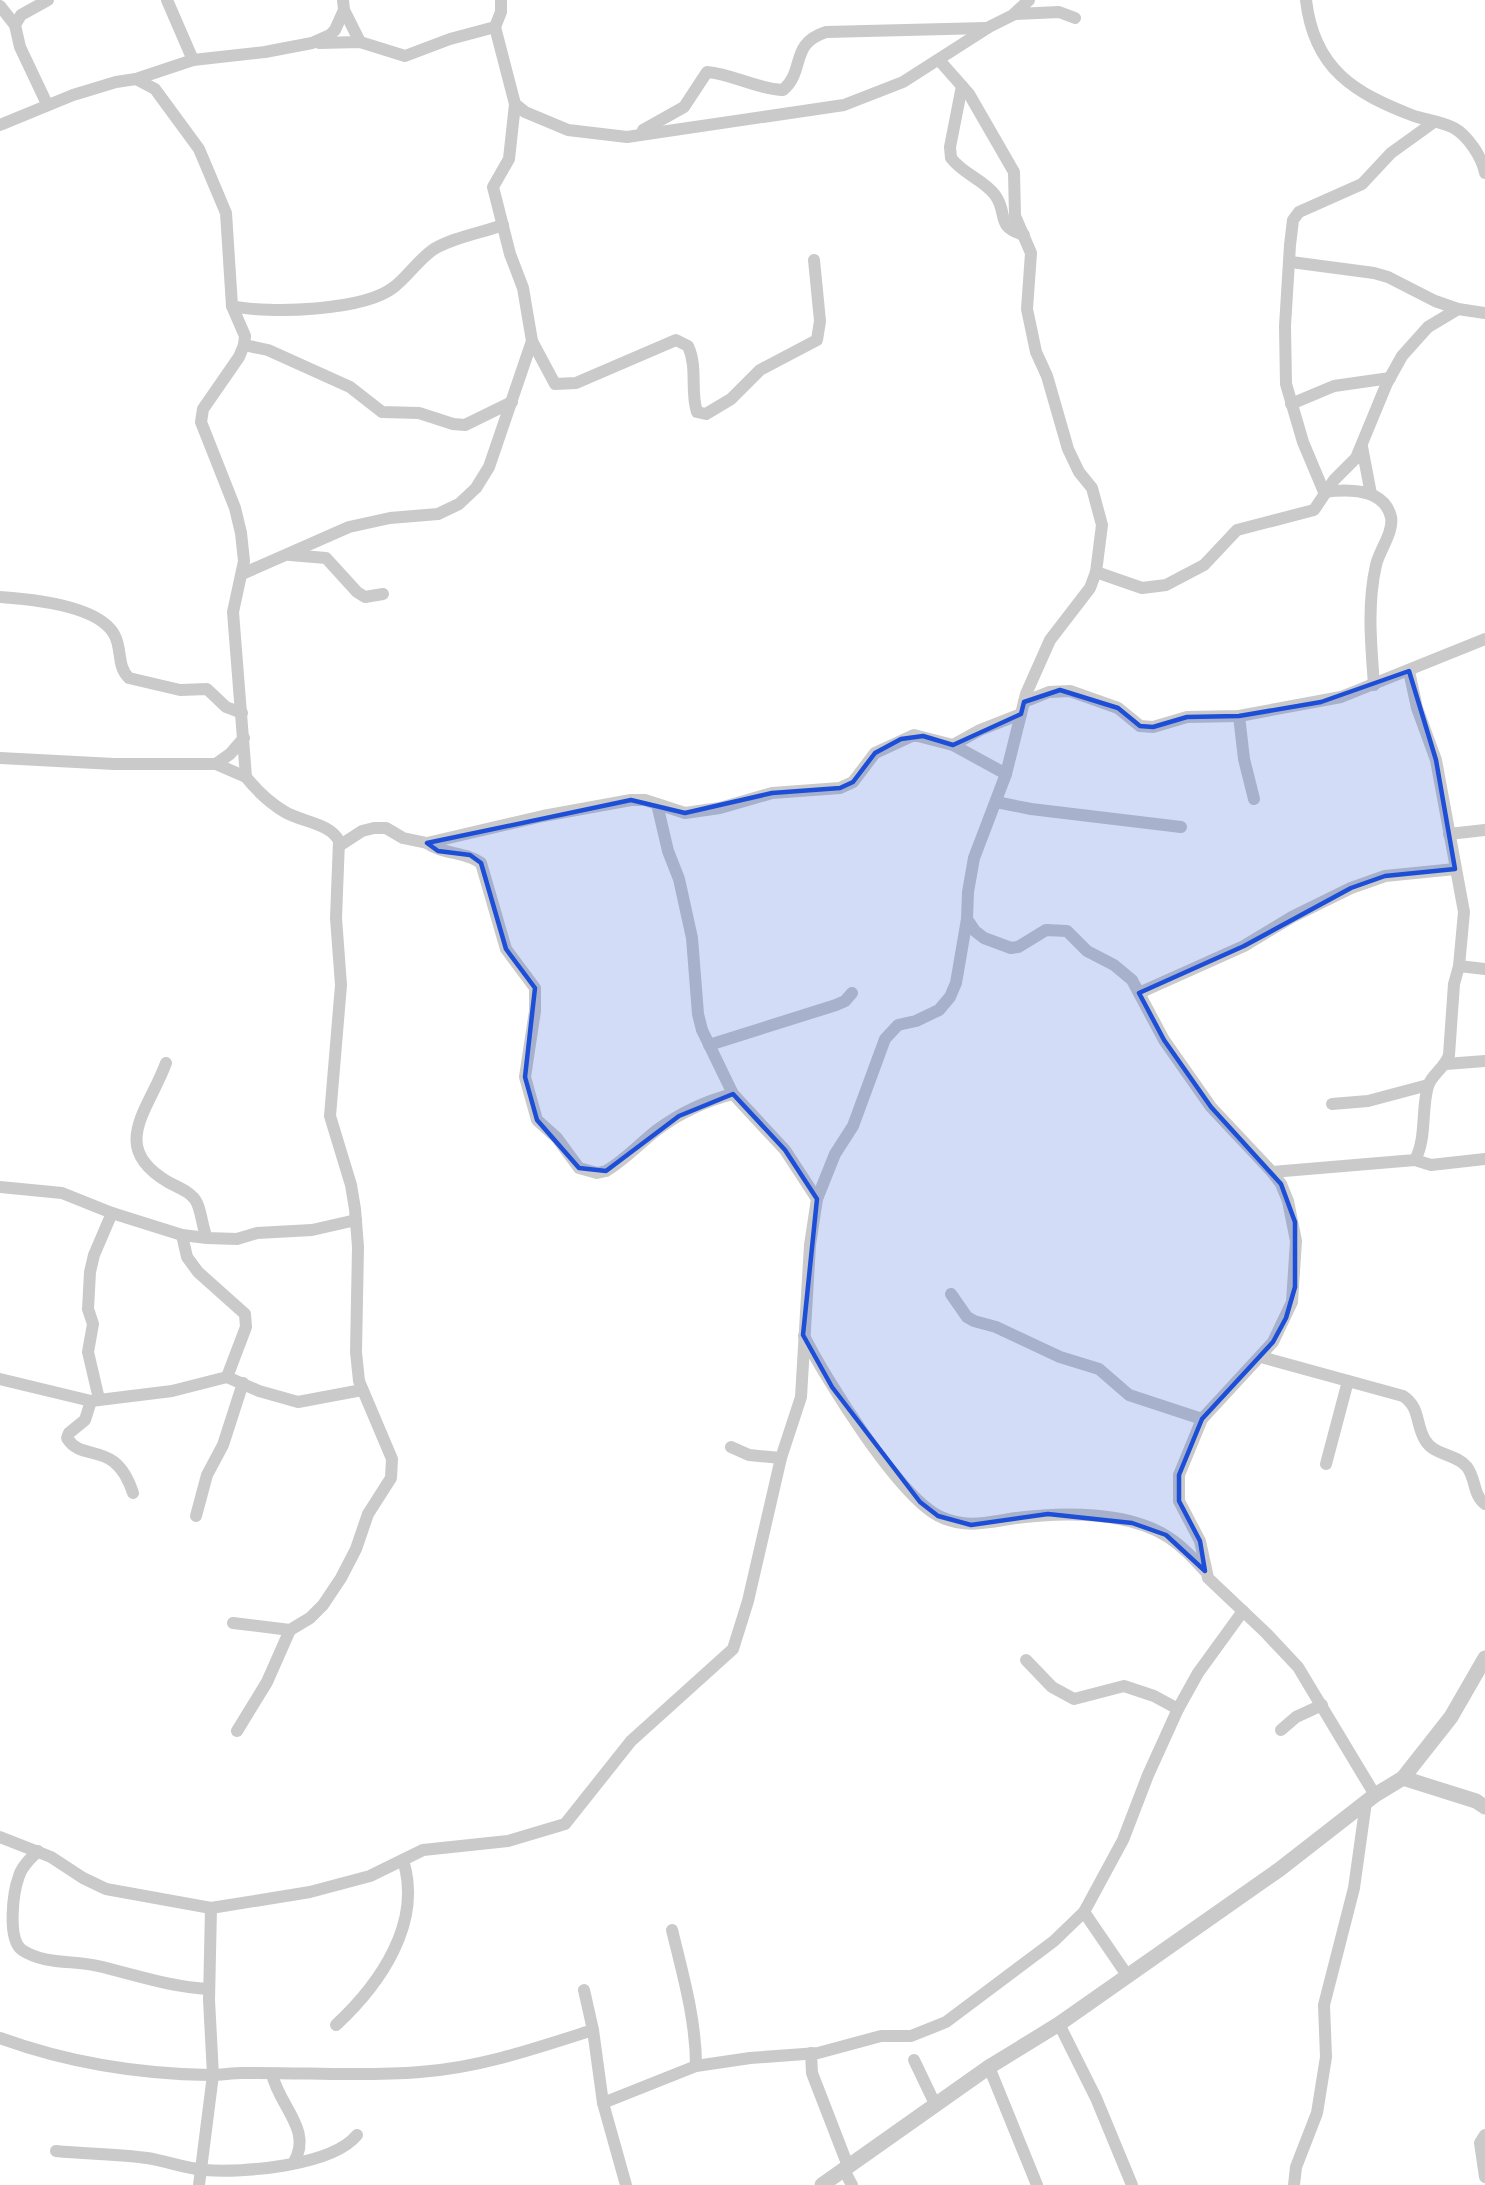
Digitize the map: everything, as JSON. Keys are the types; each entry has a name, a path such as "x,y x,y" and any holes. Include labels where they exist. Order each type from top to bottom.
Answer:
{"street":[{"path":"15,25 21,15 48,0"},
{"path":"167,0 193,60"},
{"path":"501,0 501,12 495,27 515,104 509,159 493,187 523,288 532,340 555,384 576,383 676,340 688,346 693,362 697,412 706,414 731,399 765,366 817,340 820,321 814,260"},
{"path":"515,104 525,112 568,130 627,137 844,105 903,82 987,28 1015,14 1029,0"},
{"path":"1306,0 1315,42 1337,73 1354,88 1380,103 1453,128 1462,134 1485,169"},
{"path":"312,43 335,30 343,5"},
{"path":"343,5 360,42"},
{"path":"0,6 15,25 20,47 47,104"},
{"path":"1015,14 1059,12 1075,18"},
{"path":"0,125 47,104 193,60 265,52 312,43 360,42 405,56 450,39 495,27"},
{"path":"627,137 675,114 684,107 707,72 719,73 744,83 783,90 794,76 803,45 826,32 987,28"},
{"path":"0,1837 38,1851 106,1889 211,1908 319,1890 370,1876 423,1850 507,1841 565,1824 631,1741 733,1649 748,1600 781,1458 801,1397 810,1245 817,1199 835,1154 853,1126 885,1039 898,1025 916,1021 939,1010 950,997 956,983 974,858 1006,774 1022,708 1043,652 1090,588 1096,572 1102,525 1098,505 1092,488 1079,472 1068,449 1047,376 1036,352 1027,309 1030,253 1015,216 1014,172 962,86 939,60"},
{"path":"155,73 155,89"},
{"path":"136,79 155,89 199,149 226,213 232,306 245,336 244,345 239,357 203,409 201,422 237,516 243,550 242,574 233,612 246,777"},
{"path":"962,86 950,147 951,158 964,171 992,191 1000,201 1005,225 1010,231 1024,235"},
{"path":"1324,492 1291,404 1286,384 1285,326 1293,220 1299,212 1362,184 1391,153 1434,122"},
{"path":"232,306 288,310 321,308 369,298 392,289 434,249 503,225"},
{"path":"1291,262 1374,273 1458,309 1485,313"},
{"path":"1096,572 1142,588 1167,585 1204,565 1237,530 1263,521 1307,513 1318,505 1324,492 1356,458 1390,378 1402,356 1428,327 1458,309"},
{"path":"242,574 290,555 349,527 390,518 438,514 459,504 476,488 489,467 532,340"},
{"path":"244,345 268,350 309,367 350,387 382,412 419,413 465,425 512,402"},
{"path":"1291,404 1334,386 1390,378"},
{"path":"1362,446 1371,494"},
{"path":"1324,492 1341,490 1371,494 1387,509 1391,526 1376,566 1370,606 1374,685"},
{"path":"290,555 326,558 357,592 365,597 383,594"},
{"path":"0,597 63,605 87,613 112,629 120,648 121,665 129,678 180,690 207,689 226,707 242,713"},
{"path":"953,745 1049,692 1070,691 1118,708 1140,726 1153,727 1187,717 1239,716 1321,702 1374,685 1485,639"},
{"path":"1409,671 1417,708 1436,760 1464,912 1459,966 1454,984 1449,1055 1446,1064 1428,1086 1421,1147 1415,1160"},
{"path":"1239,716 1244,759 1254,799"},
{"path":"427,843 543,816 631,800 657,804 685,813 720,808 772,793 840,788 853,782 875,753 901,739 914,735 953,745 1006,774"},
{"path":"216,764 237,748 244,738"},
{"path":"0,758 114,764 216,764 246,777 256,790 286,813 335,833 339,846 336,918 340,1001 330,1102 337,1144 351,1185 356,1220 358,1247 356,1353 362,1390 392,1459 391,1478 368,1514 356,1549 341,1578 323,1605 310,1618 290,1629 233,1623"},
{"path":"996,802 1031,809 1181,827"},
{"path":"657,804 668,851 679,879 692,938 698,1014 709,1045 733,1094 785,1150 817,1199"},
{"path":"339,846 362,831 386,828 403,838 427,843 438,851 470,855 481,863 506,949 535,988 536,1011 525,1077 537,1120 554,1134 579,1168 597,1173 606,1171 657,1129 696,1106 733,1094"},
{"path":"1449,834 1485,830"},
{"path":"1139,993 1244,946 1292,917 1352,888 1385,876 1455,869"},
{"path":"967,919 975,931 984,938 1011,948 1018,947 1046,930 1067,930 1087,951 1123,971 1139,993 1164,1040 1211,1107 1281,1184 1294,1222 1296,1272 1292,1302 1273,1342 1202,1419 1184,1459 1178,1489 1183,1513 1200,1541 1205,1571"},
{"path":"1459,966 1485,969"},
{"path":"709,1045 836,1005 845,1001 852,993"},
{"path":"1446,1064 1485,1061"},
{"path":"166,1063 136,1136 137,1154 156,1174 192,1195 197,1202 207,1238"},
{"path":"1332,1104 1368,1101 1428,1086"},
{"path":"1272,1172 1415,1160 1431,1165 1485,1159"},
{"path":"0,1187 62,1193 112,1213 182,1235 207,1238 237,1239 258,1233 312,1230 356,1220"},
{"path":"112,1213 94,1255 90,1272 88,1309 93,1324 88,1352 95,1400 85,1420 69,1433 67,1438 73,1444 117,1462 128,1476 133,1493"},
{"path":"182,1235 187,1257 198,1272 245,1314 246,1327 227,1377"},
{"path":"951,1294 967,1317 974,1321 996,1327 1060,1357 1099,1368 1129,1395 1137,1399 1202,1419"},
{"path":"803,1335 832,1387 899,1481 938,1516 971,1526 1047,1514 1073,1514 1132,1523 1166,1535 1182,1547 1205,1571 1214,1585 1244,1611 1298,1667 1322,1705 1371,1798 1354,1888 1324,2004 1326,2057 1317,2113 1296,2167 1294,2185"},
{"path":"1261,1357 1403,1396 1411,1401 1416,1408 1426,1443 1467,1466 1474,1478 1476,1493 1485,1504"},
{"path":"0,1379 95,1400 172,1391 227,1377 272,1396 298,1402 362,1390"},
{"path":"1326,1464 1348,1381"},
{"path":"196,1516 207,1475 223,1445 243,1383"},
{"path":"731,1447 749,1455 781,1458"},
{"path":"603,2103 696,2066 840,2049 881,2036 911,2036 946,2022 1054,1941 1083,1912 1124,1840 1148,1775 1178,1709 1198,1673 1244,1611"},
{"path":"237,1731 267,1682 290,1629"},
{"path":"822,2185 989,2067 1059,2024 1280,1869 1371,1798 1403,1778 1451,1717 1485,1658"},
{"path":"1026,1660 1052,1688 1074,1699 1124,1686 1154,1696 1178,1709"},
{"path":"1281,1730 1296,1717 1322,1705"},
{"path":"1403,1778 1476,1801 1485,1807"},
{"path":"38,1851 18,1877 13,1934 21,1949 43,1959 95,1966 180,1988 209,1989"},
{"path":"336,2025 360,2001 387,1964 399,1941 408,1891 408,1879 403,1860"},
{"path":"199,2185 203,2170 213,2075 209,1989 211,1908"},
{"path":"1083,1912 1127,1976"},
{"path":"672,1930 696,2046 696,2066"},
{"path":"584,1990 593,2030 603,2103 626,2185"},
{"path":"1059,2024 1096,2098 1132,2185"},
{"path":"0,2038 33,2050 74,2060 178,2074 213,2075 421,2072 521,2053 593,2030"},
{"path":"811,2053 812,2073 852,2185"},
{"path":"914,2060 936,2106"},
{"path":"989,2067 1037,2185"},
{"path":"272,2074 275,2087 302,2138 300,2152 294,2162"},
{"path":"56,2151 147,2158 203,2170 242,2171 294,2162 342,2148 357,2135"},
{"path":"1485,2135 1480,2143 1485,2181"}],"highlighted area":[{"path":"1409,671 1436,760 1455,869 1385,876 1351,888 1244,946 1139,993 1164,1040 1211,1107 1281,1184 1295,1222 1295,1287 1286,1318 1273,1342 1202,1419 1179,1475 1179,1501 1200,1541 1205,1571 1166,1535 1132,1523 1048,1514 971,1525 938,1516 920,1502 832,1387 803,1335 817,1199 785,1150 733,1094 679,1116 606,1171 579,1168 537,1120 525,1077 535,988 506,949 481,863 470,855 438,851 427,843 631,800 685,813 772,793 840,788 853,782 875,753 901,739 923,736 953,745 1021,714 1024,702 1060,690 1118,708 1140,726 1153,727 1187,717 1239,716 1321,702"}]}
